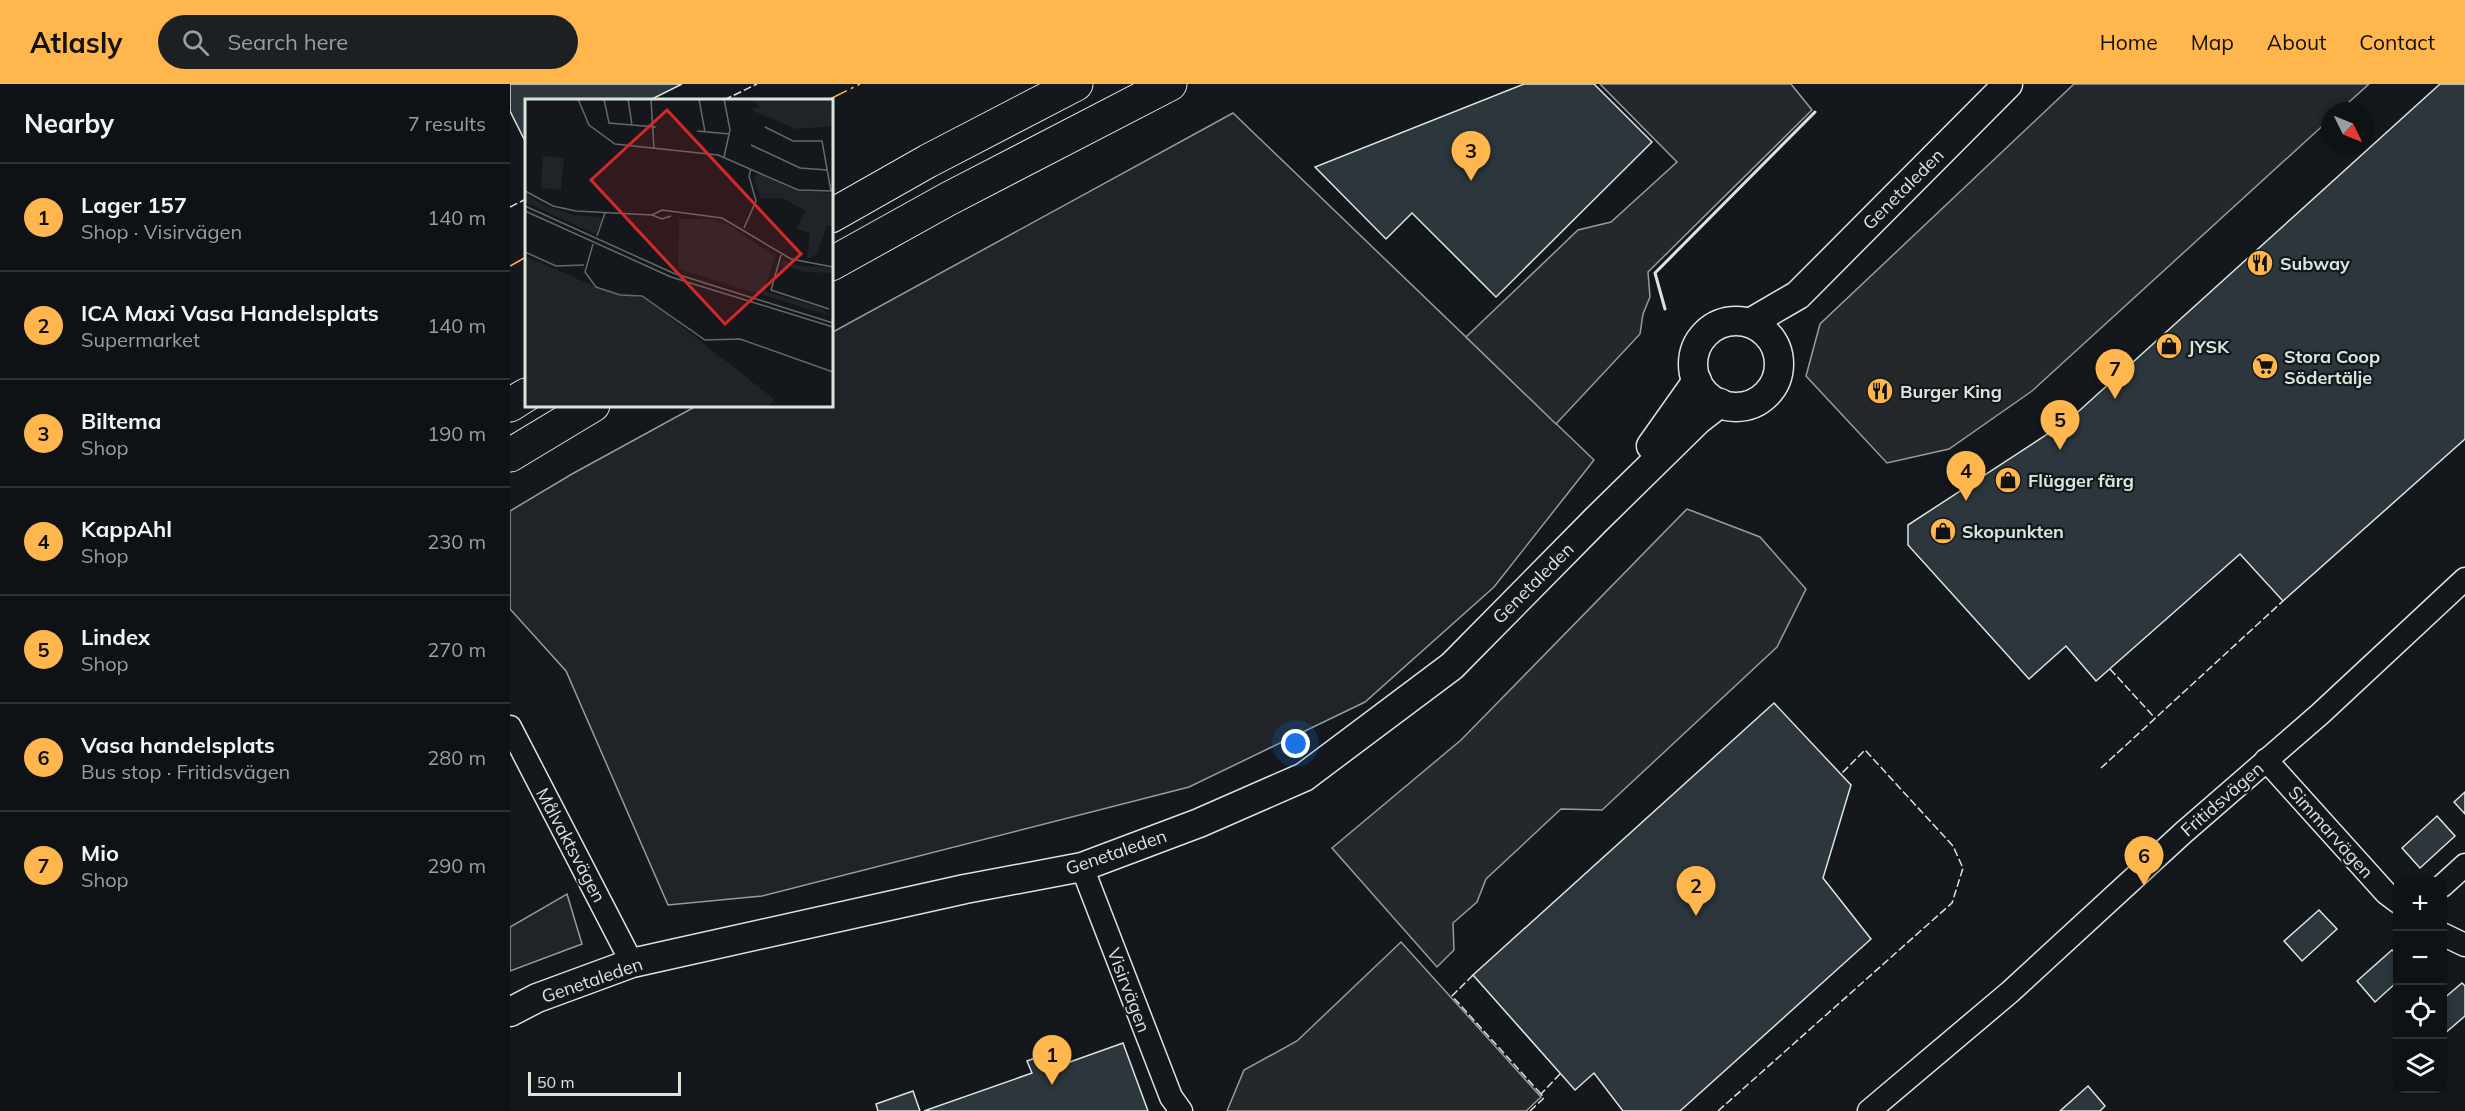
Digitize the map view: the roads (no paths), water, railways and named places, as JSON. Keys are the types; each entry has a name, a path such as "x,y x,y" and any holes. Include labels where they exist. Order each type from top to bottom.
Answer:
{"highway":[{"path":"832,215 928,161 1076,84"},
{"path":"832,263 948,199 1170,84"},
{"path":"510,405 525,396"},
{"path":"510,455 591,406"}],"main road":[{"name":"Genetaleden","path":"1596,520 1682,405 1697,381 1694,357 1699,341 1705,334 1726,322 1750,322 1798,295 2008,84"},
{"name":"Genetaleden","path":"510,1012 537,998 632,963 965,889 1082,867 1199,824 1304,777 1452,666 1698,420 1720,403 1746,405 1768,393 1779,370 1776,347 1798,295"},
{"path":"1750,322 1766,332 1776,347"},
{"path":"1697,381 1707,395 1720,403"}],"street":[{"name":"Fritidsvägen","path":"1869,1111 2010,992 2266,760 2320,714 2465,579"},
{"name":"Målvaktsvägen","path":"510,727 632,963"},
{"name":"Simmarvägen","path":"2266,760 2393,899"},
{"path":"2447,882 2465,866"},
{"name":"Visirvägen","path":"1082,867 1171,1096 1181,1111"},
{"path":"2447,936 2465,945"}],"place":[{"name":"Biltema","path":"1471,181"},
{"name":"Subway","path":"2260,263"},
{"name":"JYSK","path":"2169,346"},
{"name":"Stora Coop Södertälje","path":"2265,366"},
{"name":"Burger King","path":"1880,391"},
{"name":"Mio","path":"2115,399"},
{"name":"Lindex","path":"2060,450"},
{"name":"Flügger färg","path":"2008,480"},
{"name":"KappAhl","path":"1966,501"},
{"name":"Skopunkten","path":"1943,531"},
{"name":"Vasa handelsplats","path":"2144,886"},
{"name":"ICA Maxi Vasa Handelsplats","path":"1696,916"},
{"name":"Lager 157","path":"1052,1085"}]}
